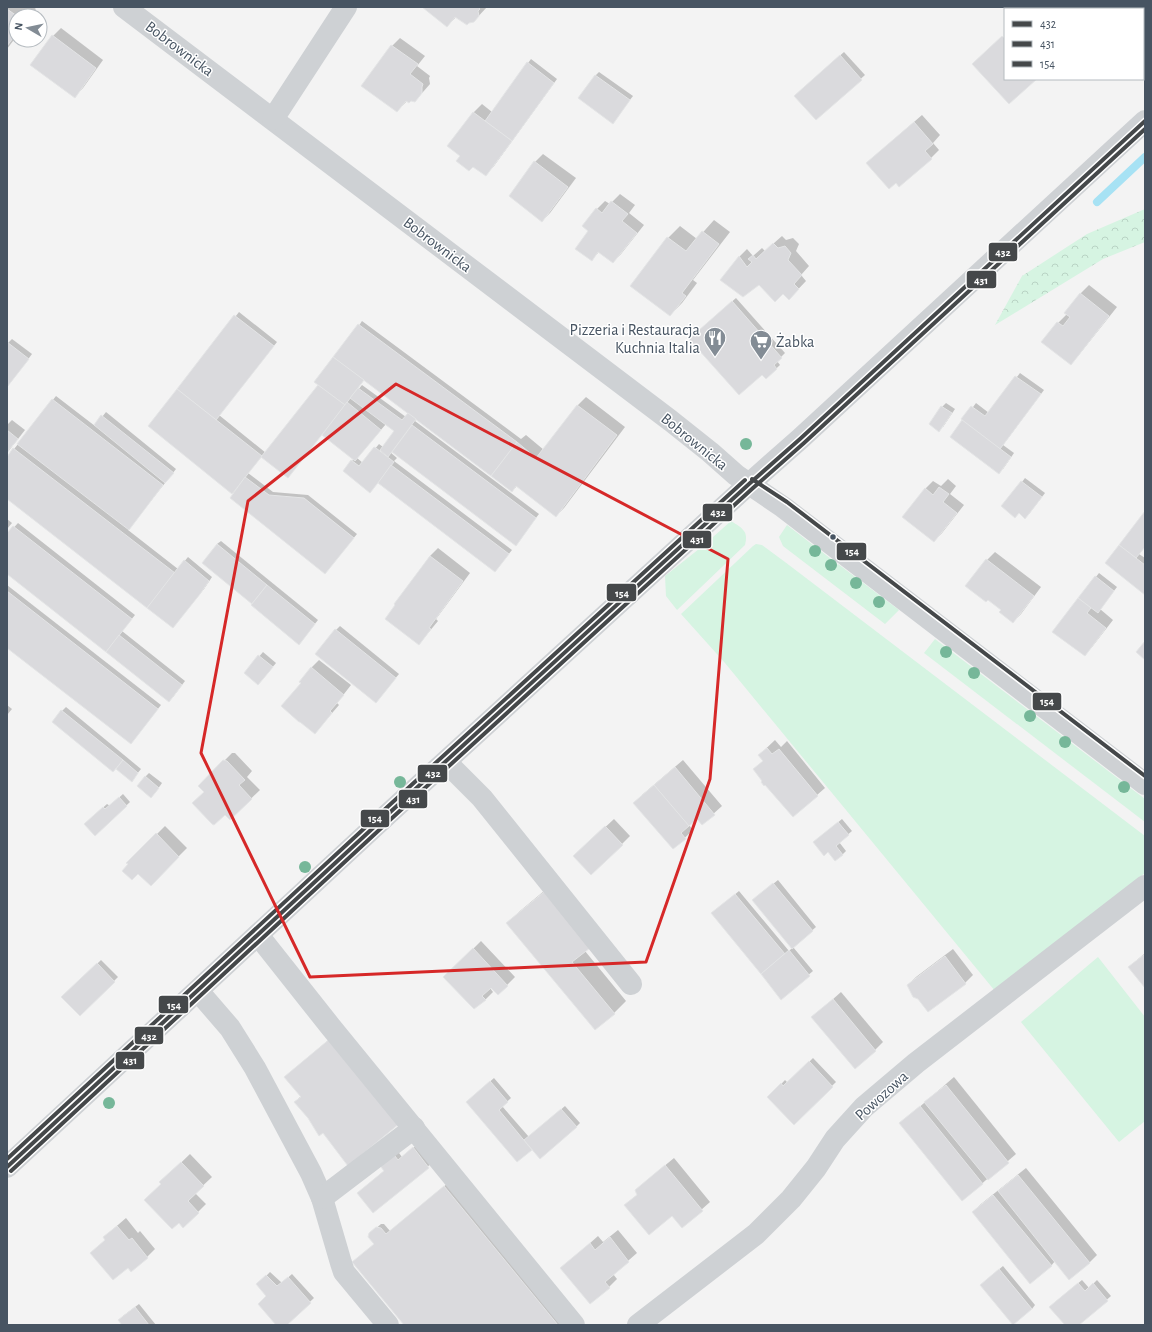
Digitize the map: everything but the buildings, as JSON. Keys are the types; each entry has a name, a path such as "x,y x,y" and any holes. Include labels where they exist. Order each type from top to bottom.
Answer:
{"street":[{"name":"Bobrownicka","path":"124,7 671,422 710,452 736,475 783,507 1145,784"},
{"path":"273,119 346,7"},
{"path":"7,1167 1145,121"},
{"path":"446,762 482,798 631,984"},
{"name":"Powozowa","path":"638,1325 756,1234 791,1199 816,1168 835,1139 864,1107 916,1063 1145,886"},
{"path":"258,935 330,1026 574,1325"},
{"path":"198,991 230,1028 255,1068 311,1173 322,1198 340,1263 344,1272 388,1325"},
{"path":"322,1198 414,1128"}],"highlighted area":[{"path":"396,384 728,559 710,779 646,962 310,977 201,753 248,501"}],"green space":[{"path":"1145,209 1145,242 1103,259 995,325 1022,276 1087,234"},
{"path":"731,521 744,530 746,536 745,545 677,610 666,596 665,576"},
{"path":"787,525 835,562 835,564 838,564 899,610 885,624 783,546 779,537"},
{"path":"756,544 762,545 785,562 1145,836 1145,873 995,991 725,663 681,614"},
{"path":"935,639 1145,799 1145,822 924,653"},
{"path":"1098,957 1145,1017 1145,1121 1119,1142 1021,1022"}],"waterway":[{"path":"1097,202 1145,157"}],"transit line":[{"name":"432","path":"7,1167 387,815 800,439 1145,121"},
{"name":"431","path":"11,1171 391,819 804,443 1145,129"},
{"name":"154","path":"752,479 787,502 1145,776"},
{"name":"154","path":"7,1159 383,811 745,480"}],"place":[{"name":"Pizzeria i Restauracja Kuchnia Italia","path":"715,358"},
{"name":"Żabka","path":"761,360"}]}
